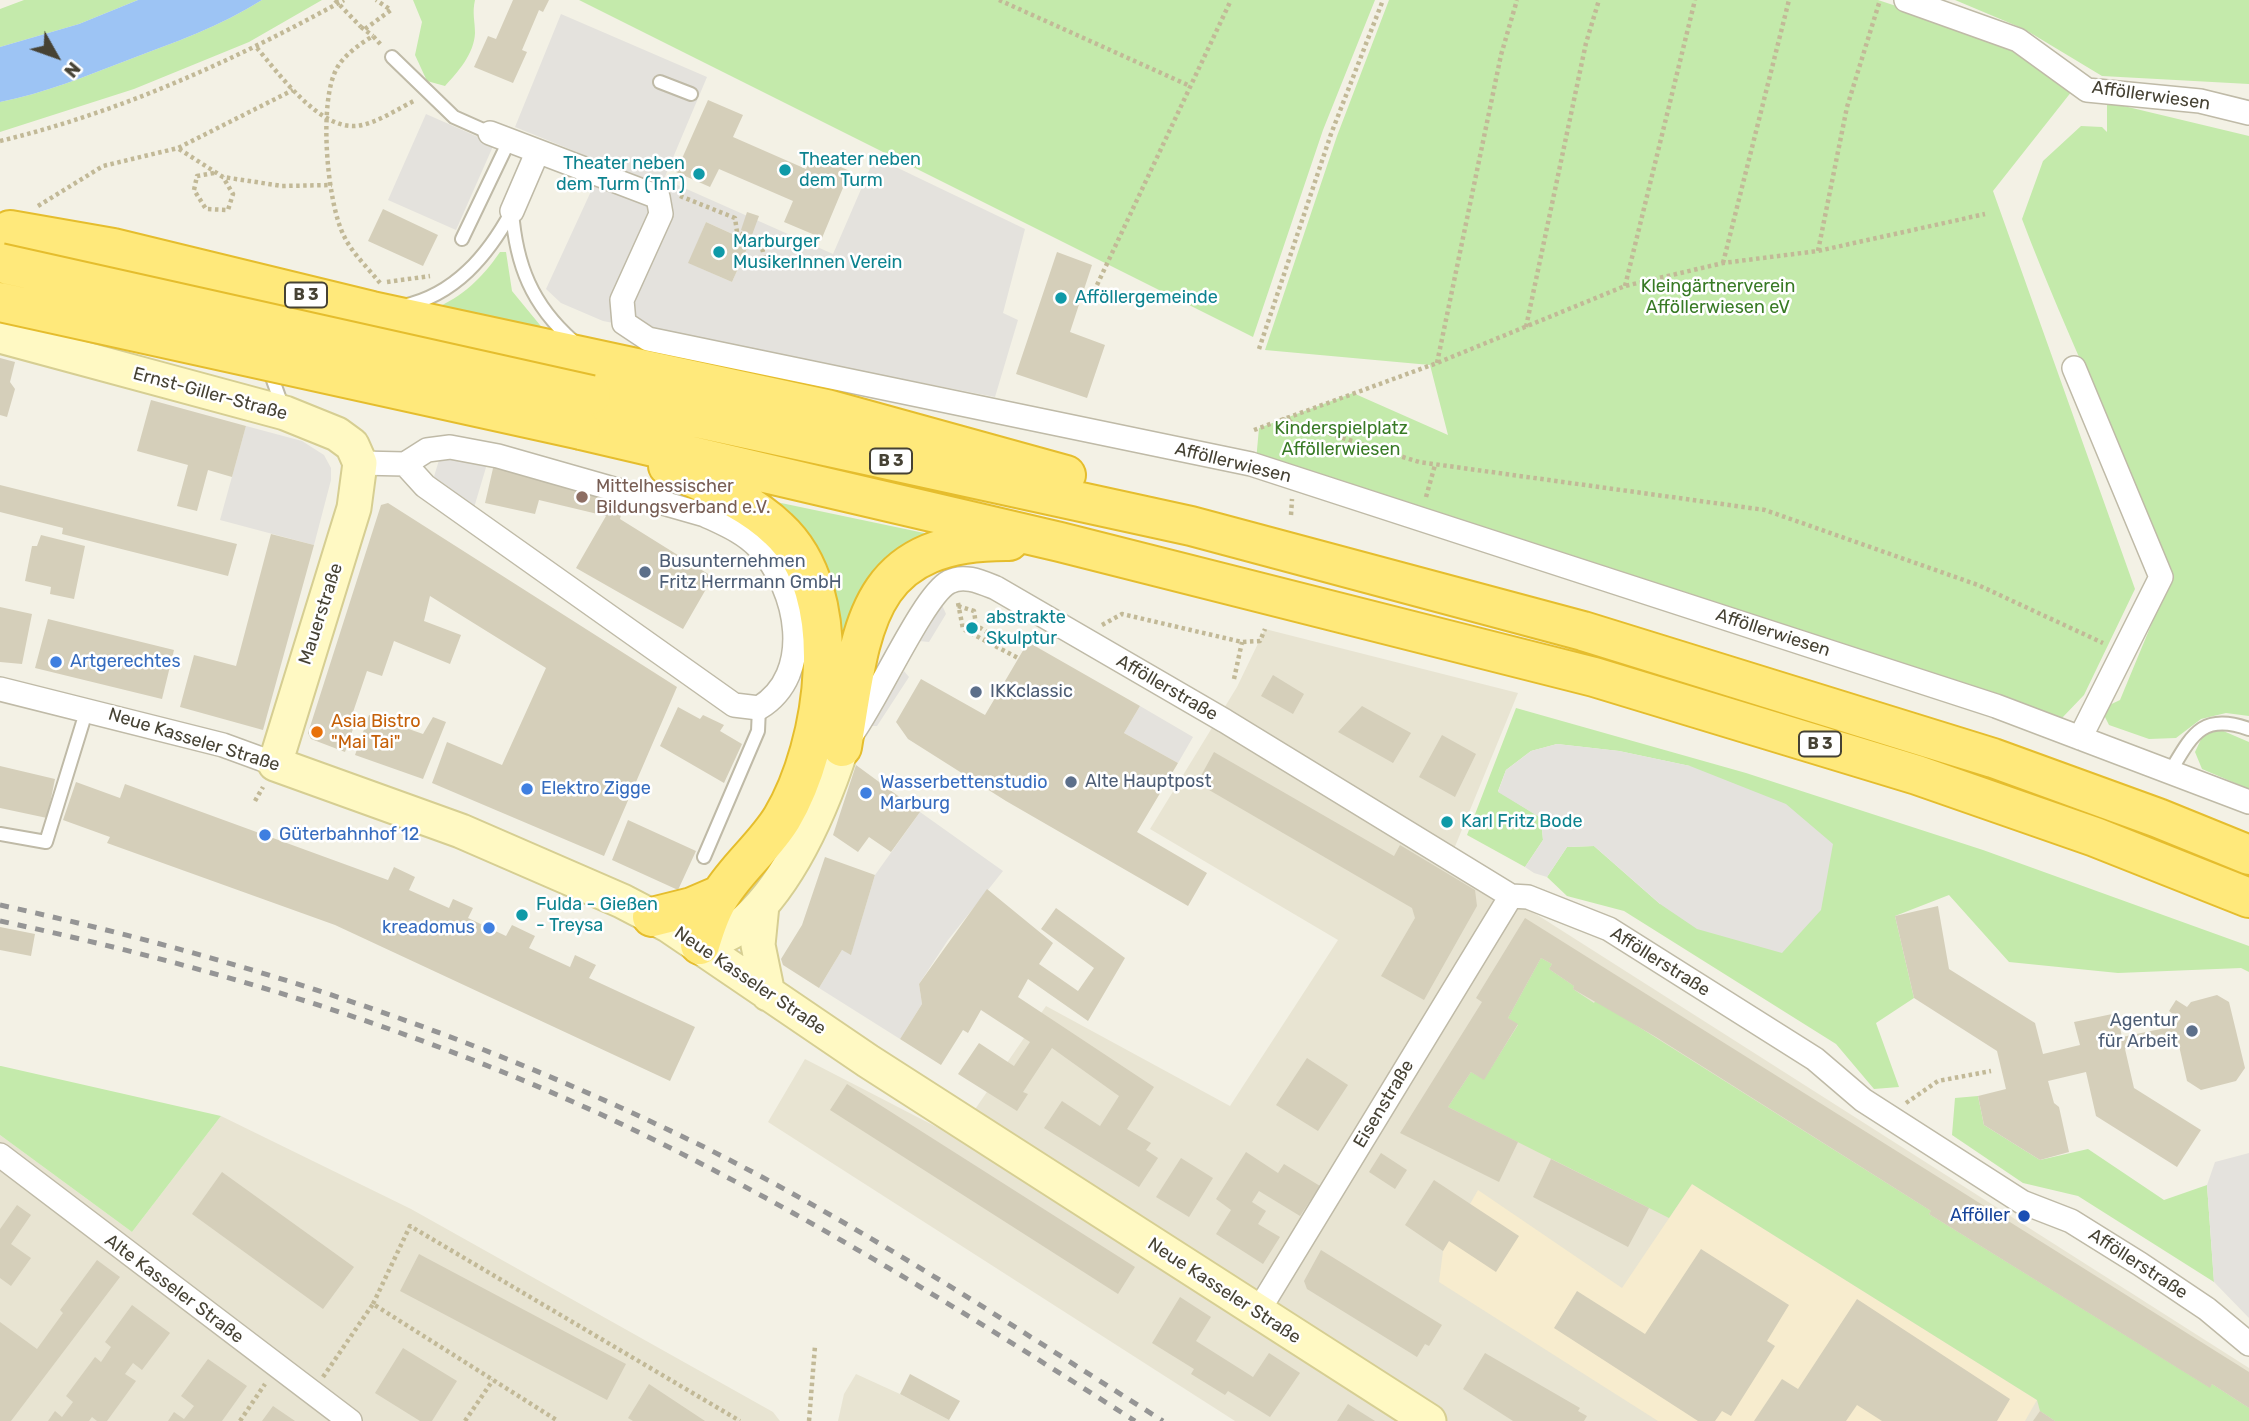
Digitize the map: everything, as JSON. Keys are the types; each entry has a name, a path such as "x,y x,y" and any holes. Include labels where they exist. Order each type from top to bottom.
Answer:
{"highway":[{"name":"B 3","path":"3,241 113,248 373,291 595,405"},
{"name":"B 3","path":"3,241 595,405 1060,542 1594,677 1760,725 1917,775 2095,837 2249,898"},
{"name":"B 3","path":"0,302 595,405 1191,526 1583,631 1762,685 1993,758 2158,818 2249,855"},
{"path":"595,405 754,509 780,530 794,548 817,596 824,660 817,716 793,796 764,843 720,895 700,945"},
{"path":"842,747 867,619 897,573 930,551 942,547 971,542 1060,542"},
{"path":"652,917 692,907 720,895"}],"main road":[{"path":"3,241 26,246 76,341 97,363"},
{"name":"Ernst-Giller-Straße","path":"0,335 285,413 345,438 360,463"},
{"name":"Mauerstraße","path":"275,764 354,508 360,463"},
{"path":"700,945 737,928 762,905 810,827 842,747"},
{"name":"Neue Kasseler Straße","path":"275,764 461,831 652,917 700,945 768,993 1257,1313 1429,1421"},
{"path":"762,905 758,945 768,993"}],"street":[{"name":"Afföllerwiesen","path":"1906,0 2018,40 2087,90 2200,102 2249,113"},
{"path":"500,137 658,197"},
{"path":"512,211 537,153"},
{"name":"Afföllerwiesen","path":"658,197 661,214 621,300 624,323 648,339 1251,464 1996,706 2249,802"},
{"path":"2074,368 2161,577 2080,738"},
{"path":"360,463 405,464 427,450 450,447 498,456 705,515 735,528 759,547 779,573 790,599 795,650 790,676 780,692 759,708 734,705 425,486 405,464"},
{"name":"Afföllerstraße","path":"842,747 866,717 913,630 942,586 955,579 974,580 1015,598 1094,647 1225,721 1511,896 1528,897 1609,929 1815,1059 1863,1100 2022,1202 2071,1221 2140,1264 2207,1309 2249,1344"},
{"name":"Neue Kasseler Straße","path":"0,688 235,749 275,764"},
{"name":"Eisenstraße","path":"1257,1313 1511,896"},
{"name":"Alte Kasseler Straße","path":"0,1155 350,1421"}],"lane":[{"path":"391,57 454,117 500,137 462,239"},
{"path":"660,82 691,94"},
{"path":"373,291 408,305 441,291 471,270 495,243 512,211"},
{"path":"512,211 514,242 522,271 535,299 553,324 576,345 595,405"},
{"path":"237,340 250,344 264,356 285,413"},
{"path":"704,857 758,731 759,708"},
{"path":"0,834 46,842 87,709"},
{"path":"2170,772 2186,745 2205,725 2216,722 2249,729"}],"path":[{"path":"335,0 391,57"},
{"path":"0,141 135,99 257,48 344,0"},
{"path":"363,28 391,10 376,0"},
{"path":"999,0 1190,86"},
{"path":"1259,349 1331,134 1383,0"},
{"path":"1437,363 1501,55 1517,0"},
{"path":"1525,328 1586,43 1599,0"},
{"path":"1625,286 1695,0"},
{"path":"1723,262 1789,0"},
{"path":"1818,251 1847,107 1880,0"},
{"path":"1097,285 1228,1"},
{"path":"373,36 338,64 326,119 335,212 344,238 373,291 440,272 449,266 462,239"},
{"path":"257,48 293,90 326,119 356,126 428,94"},
{"path":"48,207 38,206 103,166 178,148 293,90"},
{"path":"178,148 223,177 282,187 332,186"},
{"path":"215,173 197,176 194,190 206,209 228,210 233,194 223,177"},
{"path":"658,197 677,195 735,218 737,232 761,244 764,256"},
{"path":"1254,430 1437,363 1625,286 1723,262 1818,251 1985,214"},
{"path":"1282,419 1435,465 1765,510 1978,585 2123,653"},
{"path":"1420,519 1435,465"},
{"path":"958,606 975,613 976,625 988,633 986,642"},
{"path":"1094,647 1099,628 1110,618 1122,614 1242,642 1259,641 1265,629"},
{"path":"960,615 963,629 1018,658"},
{"path":"1234,679 1242,642"},
{"path":"1897,1109 1938,1082 1991,1070"},
{"path":"312,1393 373,1304 410,1226 740,1421"},
{"path":"373,1304 558,1421"},
{"path":"809,1421 815,1346"},
{"path":"240,1421 277,1368"},
{"path":"465,1421 493,1380"}],"shaded area":[{"path":"561,14 707,77 664,179 833,254 875,157 1025,229 1003,313 1018,320 995,397 603,321 561,303 546,289 604,163 515,127","holes":["706,222 750,242 732,282 689,263"]},
{"path":"426,114 494,144 456,230 388,200"},
{"path":"246,426 302,441 324,455 331,468 331,480 314,545 220,520"},
{"path":"440,457 487,464 473,511 432,483"},
{"path":"942,605 946,614 929,642 919,641"},
{"path":"1265,629 1518,693 1447,866 1539,916 2249,1368 2249,1421 1235,1421 768,1122 805,1059 956,1137 1046,1006 1230,1106 1338,940 1150,829 1237,687"},
{"path":"904,671 909,677 877,726 870,726"},
{"path":"1140,706 1193,737 1178,763 1124,733"},
{"path":"1557,744 1619,751 1690,766 1786,804 1833,844 1821,910 1782,953 1697,929 1660,904 1594,846 1567,847 1547,877 1534,873 1525,867 1543,840 1541,818 1498,792 1506,770 1531,751"},
{"path":"920,812 1003,871 948,940 919,984 922,1004 900,1039 819,988 842,950 851,954 875,875"},
{"path":"221,1116 411,1209 773,1412 780,1421 0,1421 0,1135 132,1232"},
{"path":"2249,1153 2249,1318 2214,1282 2207,1185 2215,1162"},
{"path":"1692,1184 2037,1400 2025,1421 1658,1421 1439,1282 1443,1251 1478,1190 1622,1288"},
{"path":"856,1374 951,1421 838,1421 844,1394"}],"green space":[{"path":"24,0 138,0 79,24 0,47 0,9"},
{"path":"262,0 322,0 249,42 134,89 0,132 0,102 65,84 162,47 213,26"},
{"path":"413,0 475,0 472,48 460,69 445,86 427,81 415,55 422,22"},
{"path":"579,0 1375,0 1323,130 1253,337"},
{"name":"Kleingärtnerverein Afföllerwiesen eV","path":"1389,0 1878,0 2014,45 2072,91 1993,191 2135,589 2084,695 2062,718 1429,513 1256,461 1259,428 1353,393 1448,435 1430,365 1265,350 1337,136"},
{"path":"1955,0 2249,0 2249,84 2102,76 2024,29"},
{"path":"2107,102 2249,136 2249,716 2226,713 2201,719 2176,738 2149,739 2109,725 2101,709 2120,700 2171,577 2022,219 2043,161 2081,126 2102,127 2107,132"},
{"path":"500,252 506,252 512,291 549,336 433,309 454,299 471,286"},
{"path":"762,499 929,534 830,701"},
{"path":"1516,708 1746,773 1983,850 2249,946 2249,972 2241,968 2118,973 2009,962 1949,895 1895,916 1914,998 1876,1023 1899,1087 1874,1089 1836,1044 1624,911 1567,896 1547,877 1567,847 1594,846 1660,904 1690,766 1619,751 1557,744 1531,751 1506,770 1498,791 1541,818 1543,840 1525,867 1467,835"},
{"path":"2221,730 2249,742 2249,789 2202,769 2195,752 2203,735"},
{"path":"1541,958 1552,964 1549,969 1594,1003 1596,1000 1931,1211 1929,1214 2209,1387 2212,1384 2249,1408 2249,1421 2055,1421 2040,1411 2037,1400 1692,1184 1669,1218 1448,1107 1471,1072 1484,1079 1518,1025 1508,1018"},
{"path":"0,1066 221,1116 132,1232 0,1135"},
{"path":"1978,1096 1984,1125 2040,1160 2088,1149 2164,1200 2207,1185 2214,1282 2078,1196 2023,1183 1952,1135 1955,1098"}],"water":[{"path":"138,0 262,0 213,26 162,47 65,84 0,102 0,47 79,24"}],"building":[{"path":"513,0 549,0 543,12 539,10 522,50 527,52 513,83 474,67 488,36 496,39"},
{"name":"Theater neben dem Turm","path":"708,100 743,115 733,137 806,169 812,155 850,171 822,238 784,222 793,201 719,169 710,187 676,172"},
{"path":"383,209 438,235 423,266 368,241"},
{"path":"747,212 759,216 752,235 741,230"},
{"name":"Marburger MusikerInnen Verein","path":"706,222 750,242 732,282 688,263"},
{"name":"Afföllergemeinde","path":"1057,252 1092,265 1070,332 1105,345 1087,398 1016,374"},
{"path":"0,358 15,362 10,382 15,389 7,417 0,415"},
{"path":"151,400 246,426 232,477 208,470 197,511 177,506 188,465 137,451"},
{"name":"Busunternehmen Fritz Herrmann GmbH","path":"494,464 626,495 620,519 713,577 683,629 576,568 606,516 539,500 535,514 485,503"},
{"path":"0,485 237,544 228,576 62,534 63,528 0,512"},
{"path":"388,503 677,687 604,856 432,783 447,742 502,765 546,668 430,596 424,621 461,635 450,664 394,641 382,676 367,671 349,724 354,726 345,752 311,739 308,733 381,505"},
{"path":"271,534 314,545 263,730 180,707 194,655 236,666"},
{"path":"41,535 85,546 74,599 50,594 51,587 25,581 32,546 37,546"},
{"path":"0,607 32,614 22,664 0,662"},
{"path":"48,619 174,650 162,699 35,668"},
{"name":"Alte Hauptpost","path":"1028,642 1140,706 1124,733 1178,763 1137,832 1207,873 1188,906 1006,801 908,739 896,722 921,679 985,715"},
{"path":"1273,675 1304,694 1293,714 1261,696"},
{"path":"1362,706 1411,733 1393,763 1338,732"},
{"path":"678,707 700,719 703,715 724,725 720,731 742,744 724,783 660,746"},
{"path":"369,715 423,734 433,717 446,722 423,779 355,755"},
{"path":"1442,735 1476,754 1455,797 1419,777"},
{"path":"1214,752 1394,856 1400,845 1475,890 1477,906 1424,1000 1381,976 1415,918 1412,908 1197,783"},
{"path":"856,765 920,812 891,852 869,837 858,852 833,835"},
{"path":"0,766 55,779 47,818 0,808"},
{"path":"76,782 120,798 125,784 388,880 394,867 415,877 409,890 449,908 453,899 473,908 468,918 506,936 512,925 535,936 529,948 570,967 575,955 596,965 589,978 695,1027 670,1081 335,925 107,843 110,837 63,820"},
{"path":"628,820 696,851 678,890 612,860"},
{"path":"825,857 875,875 851,955 842,950 819,988 783,965 781,959 802,925"},
{"path":"987,889 1053,943 1039,964 1078,991 1094,968 1041,929 1056,908 1125,958 1088,1021 1028,979 1018,997 1154,1087 1127,1129 1151,1143 1146,1150 1158,1158 1139,1187 1044,1128 1062,1101 1100,1126 1119,1096 1052,1048 1023,1092 1028,1094 1017,1111 958,1074 979,1043 1014,1066 1030,1042 981,1010 968,1033 963,1030 941,1065 900,1039 922,1004 919,984"},
{"name":"Agentur für Arbeit","path":"1938,906 1949,969 2035,1023 2043,1054 2080,1045 2074,1022 2117,1013 2122,1037 2175,1026 2180,1019 2169,1011 2176,1000 2187,1007 2191,1002 2217,995 2229,1002 2245,1068 2236,1081 2201,1090 2187,1081 2177,1037 2125,1049 2134,1088 2201,1130 2177,1167 2096,1116 2086,1072 2048,1081 2054,1103 2059,1107 2069,1152 2040,1160 1984,1125 1978,1096 2006,1089 1997,1051 1914,998 1895,916"},
{"path":"1525,918 2249,1372 2249,1408 2212,1384 2210,1388 1929,1214 1931,1211 1656,1037 1573,989 1574,986 1549,969 1552,964 1541,958 1508,1018 1518,1024 1484,1080 1471,1072 1448,1107 1518,1142 1499,1182 1400,1133 1482,1002 1476,998"},
{"path":"0,927 35,934 31,956 0,950"},
{"path":"1307,1058 1348,1085 1318,1131 1276,1105"},
{"path":"847,1084 1135,1267 1118,1294 830,1110"},
{"path":"1246,1152 1278,1173 1284,1164 1320,1186 1300,1216 1259,1191 1252,1202 1266,1211 1258,1224 1280,1237 1263,1264 1216,1234 1231,1210 1216,1199"},
{"path":"1381,1153 1407,1170 1395,1189 1369,1172"},
{"path":"1181,1158 1213,1178 1189,1217 1156,1197"},
{"path":"1551,1159 1649,1208 1628,1247 1533,1197"},
{"path":"222,1172 354,1267 323,1309 192,1214"},
{"path":"1434,1180 1519,1236 1496,1272 1449,1241 1443,1251 1405,1225"},
{"path":"17,1205 31,1215 11,1244 31,1258 11,1286 0,1278 0,1229"},
{"path":"1701,1249 1789,1305 1767,1341 1775,1346 1731,1416 1722,1411 1715,1421 1698,1421 1554,1328 1577,1291 1645,1334"},
{"path":"1321,1250 1442,1325 1429,1346 1425,1344 1417,1357 1307,1289 1304,1281"},
{"path":"419,1254 626,1364 607,1400 400,1291"},
{"path":"97,1260 120,1277 11,1421 0,1421 0,1322 37,1349 63,1313 60,1310"},
{"path":"1180,1297 1211,1317 1196,1341 1253,1377 1269,1353 1300,1373 1270,1417 1228,1391 1225,1395 1191,1374 1194,1369 1152,1343"},
{"path":"1857,1299 2010,1399 1997,1421 1882,1421 1857,1405 1846,1421 1754,1421 1782,1379 1798,1389"},
{"path":"132,1305 170,1333 142,1370 133,1363 125,1374 136,1381 107,1421 97,1421 92,1417 89,1421 48,1421 55,1411 62,1417 73,1402 66,1396 95,1357 101,1362 111,1347 105,1342"},
{"path":"403,1348 457,1381 432,1421 420,1421 375,1393"},
{"path":"1485,1353 1580,1408 1578,1411 1587,1416 1584,1421 1513,1421 1463,1389"},
{"path":"208,1359 247,1386 222,1421 168,1421 174,1412 184,1419 194,1406 181,1396"},
{"path":"910,1374 960,1401 949,1420 900,1394"},
{"path":"649,1384 705,1421 633,1421 628,1418"},
{"path":"1348,1404 1375,1421 1337,1421"},
{"path":"273,1406 295,1421 262,1421"},
{"path":"2040,1411 2055,1421 2033,1421"}],"railway":[{"path":"0,905 184,950 363,1005 537,1071 624,1109 710,1150 826,1212 940,1280 1163,1421"},
{"path":"0,921 157,958 312,1003 465,1057 539,1087 613,1120 748,1188 944,1301 1135,1421"}],"place":[{"name":"Theater neben dem Turm","path":"785,170"},
{"name":"Theater neben dem Turm (TnT)","path":"699,174"},
{"name":"Marburger MusikerInnen Verein","path":"719,252"},
{"name":"Afföllergemeinde","path":"1061,298"},
{"name":"Mittelhessischer Bildungsverband e.V.","path":"582,497"},
{"name":"Busunternehmen Fritz Herrmann GmbH","path":"645,572"},
{"name":"abstrakte Skulptur","path":"972,628"},
{"name":"Artgerechtes","path":"56,662"},
{"name":"IKKclassic","path":"976,692"},
{"name":"Asia Bistro \"Mai Tai\"","path":"317,732"},
{"name":"Alte Hauptpost","path":"1071,782"},
{"name":"Elektro Zigge","path":"527,789"},
{"name":"Wasserbettenstudio Marburg","path":"866,793"},
{"name":"Karl Fritz Bode","path":"1447,822"},
{"name":"Güterbahnhof 12","path":"265,835"},
{"name":"Fulda - Gießen - Treysa","path":"522,915"},
{"name":"kreadomus","path":"489,928"},
{"name":"Agentur für Arbeit","path":"2192,1031"},
{"name":"Afföller","path":"2024,1216"}],"park label":[{"name":"Kinderspielplatz Afföllerwiesen","path":"1341,439"}]}
